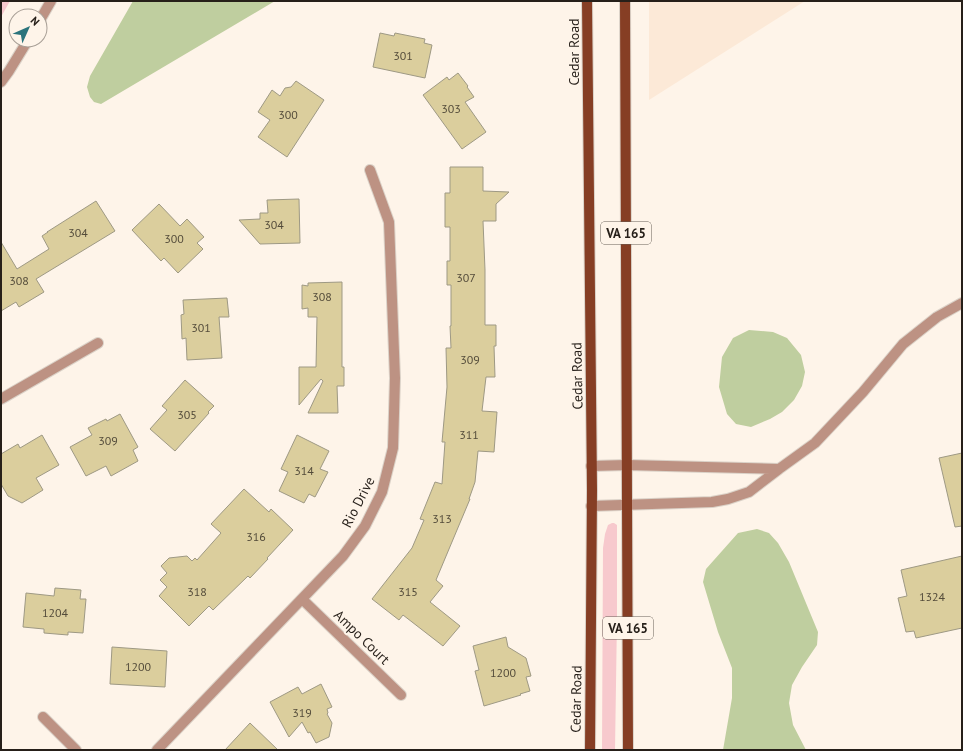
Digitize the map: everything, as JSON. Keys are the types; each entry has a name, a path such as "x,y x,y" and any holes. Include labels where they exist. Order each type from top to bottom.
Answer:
{"main road":[{"name":"Cedar Road","path":"588,1 591,466 590,750"},
{"name":"VA 165","path":"625,1 628,750"}],"street":[{"path":"1,82 23,48"},
{"name":"Rio Drive","path":"157,750 343,556 365,526 382,492 394,448 395,378 390,222 370,170"},
{"path":"591,506 712,502 728,499 749,492 815,443 863,392 903,344 937,316 962,303"},
{"path":"1,399 98,343"},
{"path":"591,466 627,465 779,469"},
{"name":"Ampo Court","path":"302,599 401,695"},
{"path":"43,717 76,750"}],"shaded area":[{"path":"1,1 10,1 1,17"},
{"path":"133,1 275,1 101,104 94,102 90,97 87,87 90,76"},
{"path":"649,1 805,1 649,100"},
{"path":"749,330 773,332 787,338 801,355 805,372 802,386 794,400 782,412 751,427 736,424 727,414 719,387 722,357 733,338"},
{"path":"612,523 617,525 615,750 602,750 603,548 608,525"},
{"path":"757,529 769,533 778,543 789,562 818,632 817,645 792,685 789,703 793,725 806,750 723,750 732,698 732,668 718,632 703,582 706,569 738,533"}],"building":[{"path":"380,33 394,36 395,33 425,39 424,43 432,45 425,78 373,67"},
{"path":"458,73 474,97 465,102 486,132 462,149 423,95 447,77 449,80"},
{"path":"296,81 324,100 287,157 258,137 270,120 258,112 272,90 280,96 285,88 291,87"},
{"path":"450,167 483,167 483,191 509,192 496,204 496,221 483,221 485,325 496,325 496,346 494,346 495,377 486,377 482,411 497,412 494,452 478,451 475,482 470,499 436,580 443,586 430,602 460,626 443,646 403,615 399,620 372,599 412,548 424,520 420,519 435,482 442,484 445,442 442,442 447,387 446,348 451,348 451,285 447,285 447,261 450,261 450,227 445,227 445,193 450,193"},
{"path":"299,199 300,243 260,244 239,220 260,219 260,213 268,213 267,200"},
{"path":"96,201 115,231 36,279 44,292 19,307 16,302 1,311 1,242 17,269 49,249 42,236"},
{"path":"159,204 180,226 187,219 204,237 197,243 203,249 178,273 164,258 161,261 132,230"},
{"path":"342,282 342,367 344,367 344,386 337,386 338,413 308,413 323,381 321,379 299,405 299,367 316,367 317,317 308,317 308,308 302,309 302,285 308,286 308,283"},
{"path":"227,298 229,317 219,317 222,358 187,360 186,338 182,339 181,315 184,314 183,300"},
{"path":"185,380 214,406 175,451 150,429 167,410 162,406"},
{"path":"120,414 138,447 133,450 138,461 111,476 106,466 86,476 70,447 92,435 88,428 106,419 107,421"},
{"path":"42,435 59,465 36,478 43,490 22,503 8,496 1,484 1,454 18,444 20,448"},
{"path":"297,435 329,451 320,469 328,472 315,497 309,494 304,503 279,491 288,472 281,469"},
{"path":"962,453 962,526 955,527 939,458"},
{"path":"244,489 269,512 271,509 293,530 250,578 248,576 213,610 209,606 189,626 159,596 167,587 160,580 167,573 161,566 169,558 187,556 192,561 195,558 197,560 221,533 211,524"},
{"path":"962,556 962,628 916,638 914,631 906,632 898,598 907,596 901,570"},
{"path":"55,588 81,590 80,599 86,599 83,633 68,632 68,635 44,633 44,629 23,627 26,593 54,596"},
{"path":"506,637 508,647 526,658 531,676 526,677 530,691 484,706 475,671 479,670 473,646"},
{"path":"112,647 167,651 165,687 110,684"},
{"path":"321,684 332,707 327,709 327,714 332,723 329,737 316,743 302,722 289,737 270,702 298,687 302,694"},
{"path":"250,723 278,750 225,750"}]}
